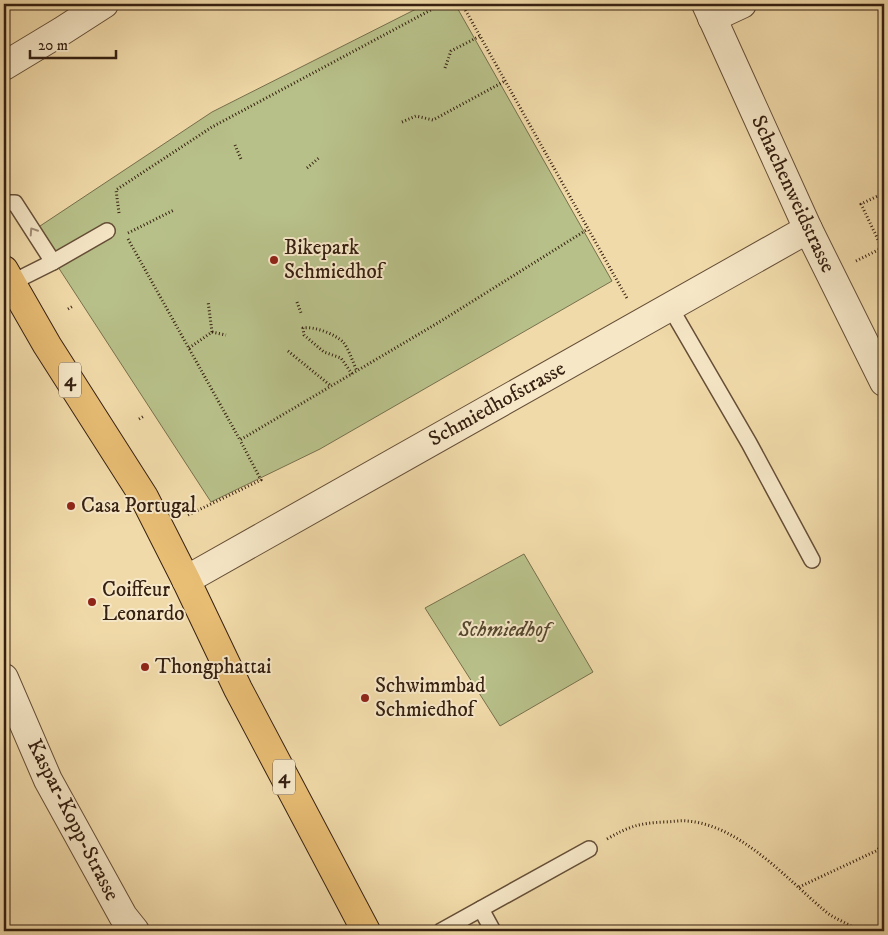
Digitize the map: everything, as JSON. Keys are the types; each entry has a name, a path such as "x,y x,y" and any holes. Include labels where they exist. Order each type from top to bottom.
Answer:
{"main road":[{"name":"4","path":"7,276 47,345 144,497 250,712 366,931"}],"street":[{"path":"4,66 104,4"},
{"path":"709,11 742,4"},
{"name":"Schachenweidstrasse","path":"709,11 808,228 884,382"},
{"name":"Schmiedhofstrasse","path":"186,580 808,228"},
{"name":"Kaspar-Kopp-Strasse","path":"4,678 48,780 123,916 135,931"}],"lane":[{"path":"4,203 15,203 53,262"},
{"path":"7,276 53,262 107,232"},
{"path":"670,307 749,443 812,560"},
{"path":"441,931 589,849"},
{"path":"481,909 493,931"}],"path":[{"path":"119,215 116,190 212,127 442,4"},
{"path":"462,4 628,301"},
{"path":"445,68 451,51 480,36"},
{"path":"402,122 416,116 433,120 505,81"},
{"path":"235,144 241,159"},
{"path":"307,168 320,157"},
{"path":"830,274 882,248 860,204 884,193"},
{"path":"125,234 174,210"},
{"path":"123,229 261,480 188,515"},
{"path":"240,440 441,321 588,229"},
{"path":"208,301 212,332"},
{"path":"296,302 301,313"},
{"path":"68,309 73,306"},
{"path":"352,374 342,358 324,352 304,335 303,328 308,327 324,331 343,343 357,371"},
{"path":"189,348 212,332 226,335"},
{"path":"288,351 331,386"},
{"path":"139,419 144,416"},
{"path":"589,849 626,828 650,823 687,821 708,826 728,834 757,851 827,913 858,931"},
{"path":"799,887 876,851 884,844"}],"green space":[{"path":"426,4 455,4 612,281 320,449 211,502 34,230 212,112"},
{"name":"Schmiedhof","path":"524,554 593,672 500,726 425,608"}],"place":[{"name":"Bikepark Schmiedhof","path":"274,260"},
{"name":"Casa Portugal","path":"71,506"},
{"name":"Coiffeur Leonardo","path":"92,602"},
{"name":"Thongphattai","path":"145,667"},
{"name":"Schwimmbad Schmiedhof","path":"365,698"}]}
